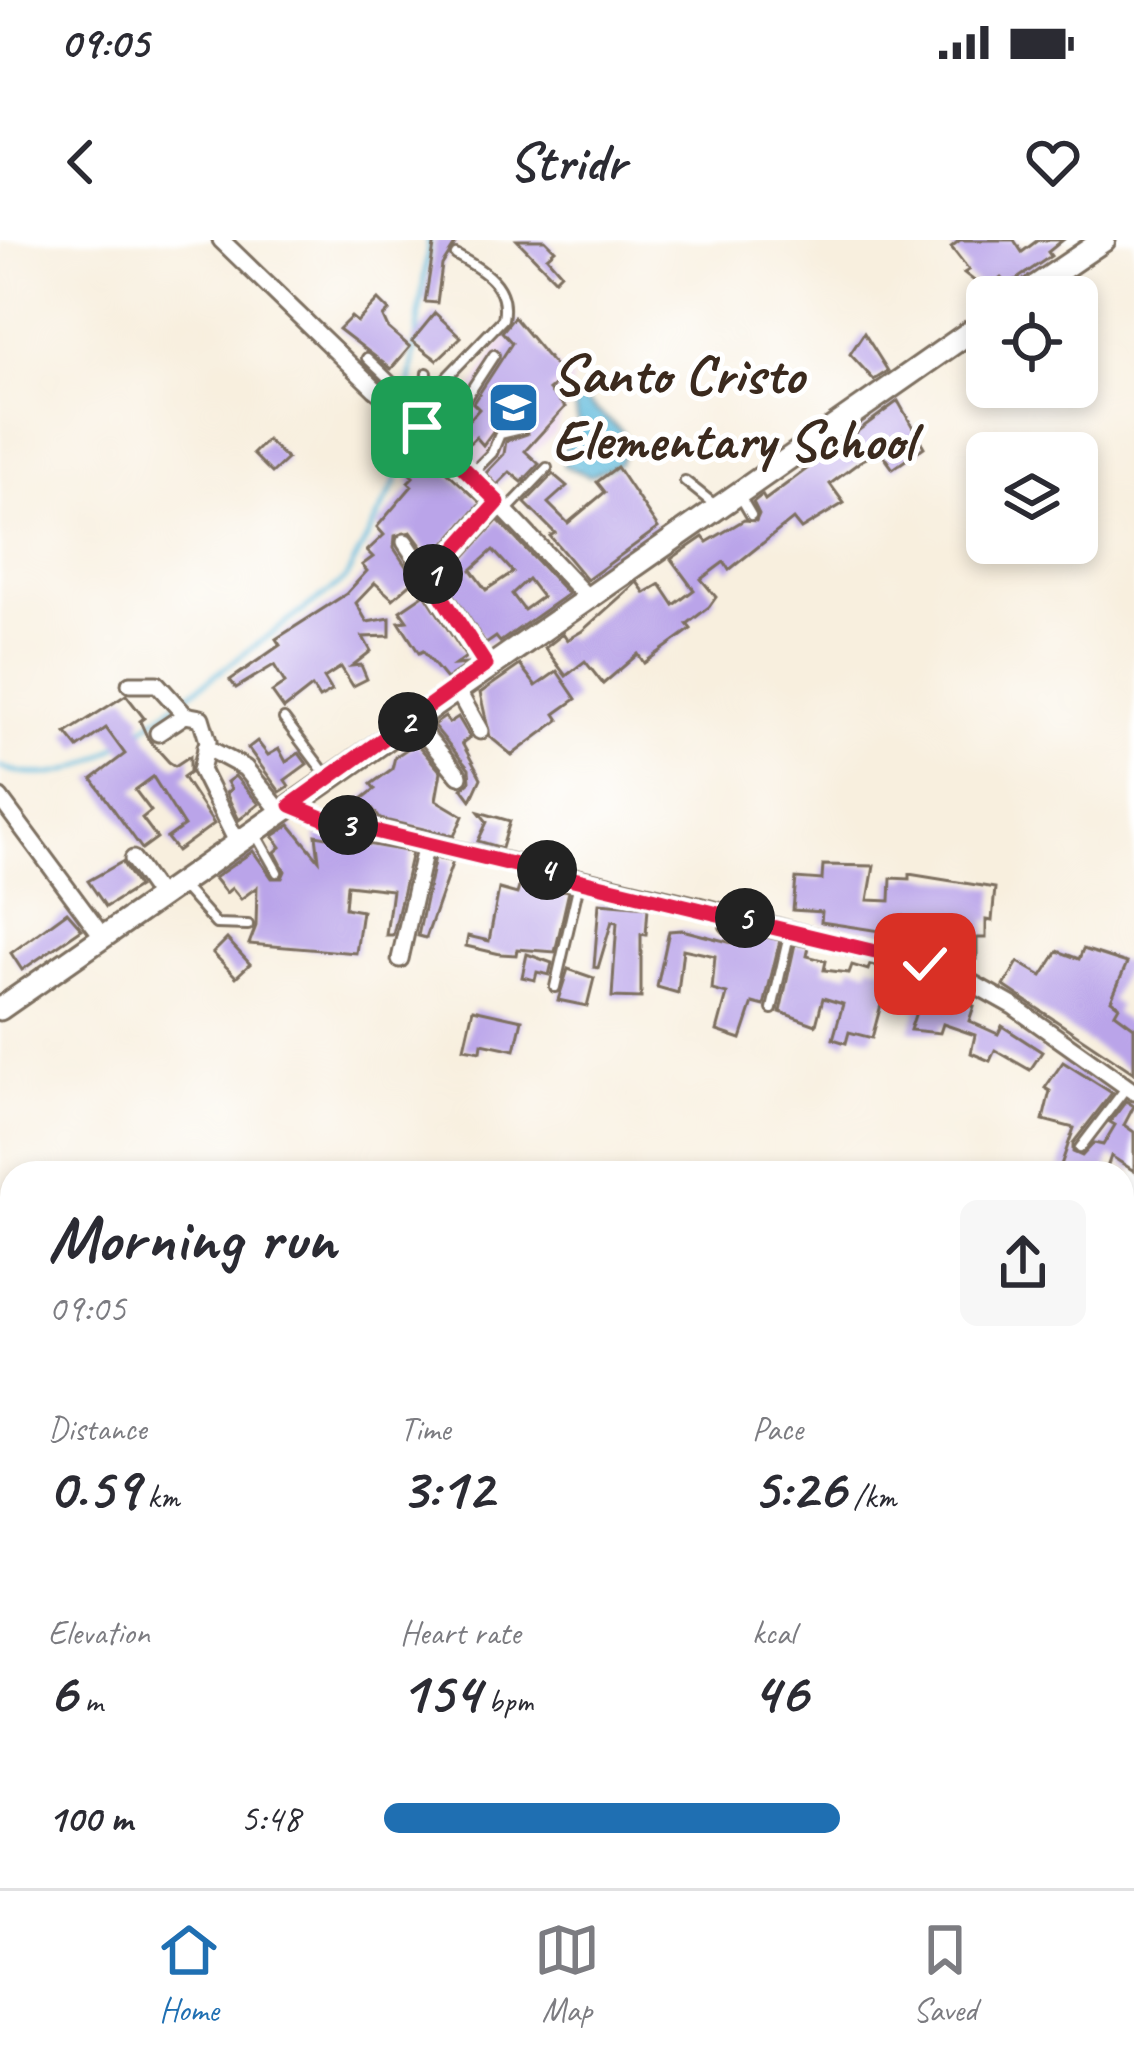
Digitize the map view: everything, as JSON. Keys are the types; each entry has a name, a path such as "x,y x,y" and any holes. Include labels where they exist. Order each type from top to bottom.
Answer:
{"main road":[{"path":"1049,276 1091,244"},
{"path":"0,1009 486,665 966,334"}],"street":[{"path":"221,240 393,405 438,440 586,596"},
{"path":"430,578 502,507"},
{"path":"405,542 486,665"},
{"path":"130,684 157,684 180,707 200,718 206,747 201,770 246,837"},
{"path":"456,688 481,731"},
{"path":"158,733 180,707"},
{"path":"412,719 459,776"},
{"path":"206,747 245,768 286,808 790,929 899,957 978,985 1131,1090"},
{"path":"0,798 103,937"},
{"path":"400,959 426,844"},
{"path":"133,859 159,896"}],"lane":[{"path":"423,402 488,336 502,319 506,302 501,288 456,255"},
{"path":"438,440 494,355"},
{"path":"367,358 392,382 393,405"},
{"path":"417,423 427,373"},
{"path":"471,474 492,453 500,434 521,429"},
{"path":"502,507 547,468"},
{"path":"686,481 716,506"},
{"path":"737,491 751,515"},
{"path":"284,719 328,777"},
{"path":"246,837 277,872"},
{"path":"555,987 580,879"},
{"path":"179,882 216,924 248,925"},
{"path":"728,914 724,926 733,935"},
{"path":"899,957 902,924"},
{"path":"772,1009 790,929"},
{"path":"1080,1148 1131,1090"}],"shaded area":[{"name":"Santo Cristo Elementary School","path":"514,321 573,381 555,433 492,490 442,439"}],"water":[{"path":"583,399 623,432 628,445 619,463 590,476 564,466 562,454 578,423 574,405"}],"building":[{"path":"435,240 458,240 442,265 437,303 425,302"},
{"path":"517,240 545,240 555,250 547,257 561,273 555,279"},
{"path":"960,240 1014,240 1022,252 1038,240 1063,240 1048,252 1051,256 1021,276 968,276 964,273 969,270 951,247"},
{"path":"378,300 389,311 383,317 388,328 410,347 391,369 339,329 351,317 357,322"},
{"path":"435,313 461,337 437,360 412,341"},
{"name":"Santo Cristo Elementary School","path":"514,317 564,377 549,390 565,407 525,451 539,464 522,482 510,472 497,485 486,473 504,454 506,441 527,434 526,423 497,426 483,445 476,437 463,449 453,439 479,409 473,403 512,343 502,332"},
{"path":"864,333 888,371 874,380 850,354"},
{"path":"898,401 924,447 893,469 880,451 861,461 830,484 844,503 801,529 793,519 729,570 724,562 701,579 716,597 687,624 691,629 644,663 638,654 603,684 585,661 566,676 545,648 563,634 567,640 582,631 637,582 645,593 660,584 674,605 694,590 671,559 703,537 707,542 744,520 756,521 759,514 753,502 762,495 765,500"},
{"path":"267,440 287,459 272,473 253,454"},
{"path":"419,446 481,503 431,559 411,532 395,536 394,548 415,580 393,599 375,583 356,603 367,622 390,618 390,636 363,637 371,651 352,666 361,665 367,679 353,686 341,667 324,678 332,691 319,698 312,687 284,709 272,692 285,683 274,665 236,688 230,680 280,645 276,639 346,594 367,571 362,565 373,557 367,551 384,535 377,527 412,486 408,482 413,477 400,464"},
{"path":"617,467 658,528 587,580 550,536 555,533 525,503 553,474 567,486 548,503 568,523 605,492 597,482"},
{"path":"498,520 568,594 500,642 496,637 486,644 445,581 463,567 459,563","holes":["493,550 513,572 486,590 471,570","528,579 542,597 524,610 512,594"]},
{"path":"425,594 466,657 455,665 468,664 446,679 423,651 419,653 399,622 407,621 400,611"},
{"path":"520,665 536,686 557,671 576,699 555,714 559,720 512,755 490,737 480,693"},
{"path":"126,695 144,718 140,721 148,739 169,762 175,766 190,756 190,772 183,777 214,824 177,851 167,838 184,826 153,777 135,790 151,811 142,818 157,838 142,849 92,779 125,754 106,728 78,748 66,733"},
{"path":"445,717 449,723 458,717 470,737 462,743 481,778 471,800 462,788 470,781 469,769 433,725"},
{"path":"257,741 268,755 279,749 286,762 299,753 307,764 285,780 289,786 280,792 248,748"},
{"path":"416,743 441,772 436,800 463,816 454,836 380,819 372,808 354,805 375,789 371,784 392,769 395,757"},
{"path":"235,776 259,804 239,820 226,793 231,789 227,782"},
{"path":"479,812 510,821 502,848 478,841 487,822"},
{"path":"290,825 319,860 316,835 412,852 393,935 386,935 392,890 347,885 345,908 362,911 356,953 249,944 256,926 257,887 241,899 232,888 226,893 214,878 253,851 272,878 282,878 285,871 275,852 281,847 273,836"},
{"path":"435,857 453,861 426,938 418,936"},
{"path":"122,862 138,887 106,907 88,881"},
{"path":"823,865 874,866 868,900 890,901 891,878 909,879 909,874 995,888 992,921 986,920 986,938 977,938 977,959 908,949 910,924 904,916 895,920 893,933 821,922 822,912 793,910 796,878 822,880"},
{"path":"520,884 569,891 555,952 517,949 516,955 500,954 466,946 468,936 489,941 499,889 517,894"},
{"path":"599,903 648,907 646,935 641,934 641,998 612,997 617,922 612,921 598,968 594,967"},
{"path":"67,912 82,929 22,970 11,953"},
{"path":"669,931 732,943 739,940 740,931 780,940 764,1006 753,1003 741,1039 717,1031 727,994 712,990 715,956 683,949 678,993 657,987"},
{"path":"227,939 250,964 236,977 213,953"},
{"path":"795,944 809,947 807,956 826,961 824,970 849,973 852,965 868,970 870,964 891,969 888,978 974,1006 969,1021 998,1034 1002,1026 1042,1052 1030,1070 995,1050 990,1061 971,1053 975,1035 943,1024 940,1033 910,1030 917,1009 882,1001 872,1038 849,1032 846,1043 833,1039 843,1004 823,998 816,1025 780,1012"},
{"path":"1083,949 1127,963 1111,1000 1119,1006 1115,1013 1134,1027 1134,1073 1004,986 1018,962 1042,976 1058,951 1079,959"},
{"path":"527,954 552,963 549,975 537,972 535,980 522,977"},
{"path":"568,969 594,978 587,1006 558,1000"},
{"path":"473,1009 522,1020 515,1050 482,1043 481,1051 464,1048"},
{"path":"1063,1062 1112,1093 1073,1143 1073,1152 1082,1156 1094,1143 1103,1145 1115,1125 1110,1122 1126,1101 1134,1106 1124,1125 1134,1132 1134,1161 1111,1156 1109,1161 1062,1161 1074,1128 1043,1120 1050,1091 1045,1088"}],"waterway":[{"path":"407,406 429,240"},
{"path":"143,728 345,580 396,482 405,418"},
{"path":"0,767 33,774 62,772 119,745"}],"place":[{"name":"Santo Cristo Elementary School","path":"513,407"}],"route":[{"path":"422,427 498,502 430,578 486,665 291,805 325,819 925,964"}]}
